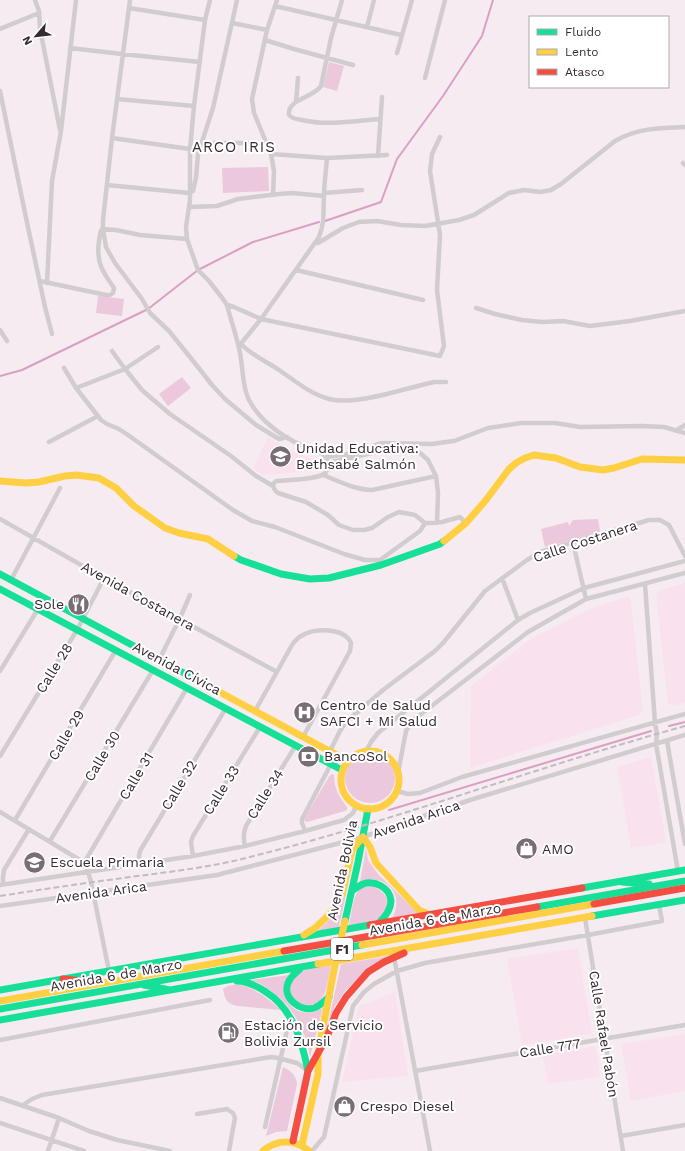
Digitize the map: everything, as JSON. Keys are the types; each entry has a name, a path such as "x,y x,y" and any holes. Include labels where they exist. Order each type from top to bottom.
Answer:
{"main road":[{"path":"0,481 21,483 39,482 76,475 99,478 116,488 134,506 165,528 208,540 241,560 281,574 310,579 329,578 380,562 411,555 440,544 466,523 486,500 509,469 516,463 534,455 556,458 580,467 603,470 642,459 670,461 685,460"},
{"name":"Avenida Cívica","path":"0,574 348,761"},
{"name":"Avenida Cívica","path":"1,591 38,609 342,770"},
{"path":"366,751 376,752 386,756 393,763 398,773 398,785 393,797 382,806 375,808 368,809 356,806 350,802 341,784 342,770 348,761 353,756 366,751"},
{"name":"Avenida Bolivia","path":"302,1145 318,1074 318,1053 334,970 352,891 368,809"},
{"path":"298,938 315,928 332,912 342,894 352,850 363,837 370,846 376,863 419,910 430,915"},
{"name":"Avenida 6 de Marzo","path":"0,990 622,882 682,870"},
{"name":"Avenida 6 de Marzo","path":"0,1001 685,881"},
{"path":"352,891 363,884 372,882 387,890 390,896 391,905 386,915 379,923"},
{"path":"622,882 660,886"},
{"name":"Avenida 6 de Marzo","path":"0,1009 685,888"},
{"name":"Avenida 6 de Marzo","path":"0,1020 419,948 685,900"},
{"path":"318,1053 327,1037 336,1013 346,997 368,972 394,957 419,948"},
{"path":"302,967 294,973 287,986 291,1001 304,1009 313,1008 321,1004 329,997"},
{"path":"63,979 102,983"},
{"path":"227,980 249,982 274,997 283,1007 300,1036 308,1071"},
{"path":"139,984 170,990"},
{"name":"Avenida Bolivia","path":"292,1141 308,1071 318,1053"},
{"path":"263,1151 274,1143 292,1141 311,1151"}],"street":[{"path":"35,0 39,13 40,29 60,131"},
{"path":"47,283 52,181 60,131 76,0"},
{"path":"40,281 106,295 113,293 114,288 101,268 98,260 98,250 102,229 122,54 130,0"},
{"path":"210,0 205,20 194,106 190,149 189,207 186,228 187,239 198,270 214,287 227,306 240,345 246,393 249,400 271,426 287,437 303,446 320,452 326,457 326,471 323,475"},
{"path":"107,185 189,193 192,192 194,189 198,154 203,142 212,108 237,0"},
{"path":"273,195 274,170 271,154 254,113 252,99 267,30 277,0"},
{"path":"342,0 321,86 316,92 290,106 288,112 289,116 292,118 326,124 380,119"},
{"path":"367,27 374,0"},
{"path":"397,53 412,0"},
{"path":"425,78 445,0"},
{"path":"275,6 402,35"},
{"path":"129,8 205,20"},
{"path":"0,29 39,13"},
{"path":"232,23 267,30"},
{"path":"265,40 353,64"},
{"path":"70,48 200,62"},
{"path":"296,102 298,78"},
{"path":"0,91 23,206 52,334"},
{"path":"378,156 382,97"},
{"path":"117,99 194,106"},
{"path":"316,243 343,228 359,222 377,221 401,226 425,226 458,220 474,215 509,194 524,190 540,192 552,190 615,141 624,136 637,131 654,128 685,127"},
{"path":"227,306 234,307 262,319 440,356 444,346 437,290 440,234 430,171 432,154 440,137"},
{"path":"112,138 190,149"},
{"path":"203,142 249,143"},
{"path":"271,154 327,158 387,155"},
{"path":"240,345 262,319 319,237 323,228 327,158"},
{"path":"189,207 217,206 238,199 292,193 324,194 362,190"},
{"path":"102,229 140,235 187,239"},
{"path":"102,229 106,247 115,263 137,291 150,313 169,331 224,399 262,429 279,439 287,437"},
{"path":"296,270 423,300"},
{"path":"476,308 522,320 542,322 563,321 590,326 630,321 685,310"},
{"path":"0,330 7,341"},
{"path":"240,345 306,388 327,399 337,401 362,399 427,383 446,382"},
{"path":"76,388 125,369 158,347"},
{"path":"112,351 142,390 170,414 231,456 256,476 273,486 277,492 306,502 328,515 340,525 353,530 364,530 372,528 388,517 399,512 415,515 425,523 437,523 460,517 466,523"},
{"path":"64,368 76,388 101,420 128,435 233,510 252,521 275,527 344,554 365,560 380,562 420,531 425,523"},
{"path":"49,442 98,416"},
{"path":"326,457 354,453 381,443 401,442 428,444 446,442 495,426 521,423 555,423 580,427 657,426 685,433"},
{"path":"677,430 685,425"},
{"path":"327,463 369,453 416,451 428,460 436,476 438,493 437,523"},
{"path":"273,486 276,481 323,475 358,489 372,490 436,476"},
{"path":"11,580 60,488"},
{"name":"Avenida Costanera","path":"0,518 104,578 277,672"},
{"name":"Calle Costanera","path":"330,751 346,722 383,690 435,651 485,591 540,552 649,520 660,520 669,525 685,556"},
{"path":"573,543 586,599"},
{"path":"366,751 378,733 518,620 584,588 685,560"},
{"path":"398,773 406,731 412,721 528,632 586,599 685,573"},
{"name":"Calle 28","path":"0,756 77,630 104,578"},
{"path":"502,578 518,620"},
{"path":"645,584 657,734 656,744 682,870"},
{"path":"159,660 190,595"},
{"path":"0,671 38,609"},
{"path":"255,711 294,642 301,636 306,633 332,631 346,637 351,643 350,651 303,737"},
{"name":"Calle 29","path":"15,820 116,650"},
{"name":"Calle 30","path":"50,841 153,670"},
{"name":"Calle 31","path":"84,863 187,688"},
{"name":"Calle 32","path":"140,864 140,850 226,708"},
{"name":"Avenida Arica","path":"396,791 408,794 420,793 462,777 685,714"},
{"name":"Calle 33","path":"193,856 191,847 193,836 260,727"},
{"name":"Avenida Arica","path":"0,906 217,875 363,837 470,800 685,735"},
{"path":"667,741 685,844"},
{"name":"Calle 34","path":"245,846 243,838 246,826 296,745"},
{"path":"305,832 302,819 331,764"},
{"name":"Avenida Arica","path":"2,884 193,856 245,846 305,832 344,820 353,813 356,806"},
{"path":"0,812 29,828 84,863 88,871 109,971"},
{"path":"2,884 4,870 29,828"},
{"path":"311,1151 324,1138 353,1006 364,992 374,984 397,971 424,963 662,921 659,905"},
{"name":"Calle Rafael Pabón","path":"585,918 623,1151"},
{"path":"394,957 430,1151"},
{"path":"0,1040 210,1000"},
{"path":"265,1127 290,1017"},
{"name":"Calle 777","path":"415,1071 685,1025"},
{"path":"23,1105 42,1095 271,1057 281,1058 297,1063 308,1071"},
{"path":"0,1098 117,1140 170,1151"},
{"path":"197,1114 227,1109 233,1113 235,1118 229,1151"},
{"path":"48,1151 59,1118"},
{"path":"0,1123 84,1151"},
{"path":"621,1136 685,1125"}],"shaded area":[{"path":"329,62 344,66 337,91 323,87"},
{"path":"268,167 269,191 223,193 222,168"},
{"path":"98,296 124,299 122,316 96,313"},
{"path":"182,377 191,388 168,406 159,394"},
{"name":"Unidad Educativa: Bethsabé Salmón","path":"268,437 291,451 318,461 321,465 319,469 263,475 253,468"},
{"path":"598,519 600,532 545,547 541,529 568,522 569,526 573,520"},
{"path":"685,583 685,703 674,706 668,704 656,595 660,590"},
{"path":"628,596 631,601 643,710 639,715 470,768 471,686 529,640 587,610"},
{"path":"370,753 384,757 391,764 395,778 391,792 384,799 370,803 356,799 349,792 345,778 349,764 356,757"},
{"path":"651,757 666,841 663,843 631,848 617,767"},
{"path":"332,774 334,775 335,784 347,807 347,810 307,822 305,821 304,819"},
{"path":"366,848 368,860 378,874 418,913 392,918 396,909 396,901 394,893 390,887 377,880 360,882"},
{"path":"353,861 339,927 318,931 334,915"},
{"path":"371,886 377,888 386,896 388,906 386,911 383,916 377,920 363,924 349,925 357,893 361,888"},
{"path":"578,948 592,1034 522,1045 507,959"},
{"path":"389,956 367,970 346,990 335,1006 328,1024 341,964"},
{"path":"331,965 326,989 321,999 315,1004 302,1005 292,998 290,992 291,984 298,974 307,970"},
{"path":"290,975 285,996 293,1008 301,1012 315,1012 323,1008 310,1057 301,1027 290,1009 276,994 263,985 251,980"},
{"path":"237,984 255,991 281,1010 238,1006 229,1003 223,989"},
{"path":"395,992 408,1076 342,1082 359,1006"},
{"path":"685,1034 685,1091 631,1101 621,1044"},
{"path":"596,1046 600,1077 548,1084 543,1055"},
{"path":"283,1067 293,1074 296,1078 297,1084 287,1131 276,1132 266,1136"}],"waterway":[{"path":"325,221 381,202 397,159 443,96 482,36 493,0"},
{"path":"0,376 22,370 148,309 198,270 253,242 319,222"},
{"path":"669,726 685,722"},
{"path":"389,810 651,731"}],"railway":[{"path":"0,896 195,868 242,859 354,828 629,742 685,726"}],"traffic: fast":[{"path":"234,556 241,560 281,574 310,579 329,578 381,565 440,544 444,541"},
{"path":"0,574 197,680"},
{"path":"0,589 342,770"},
{"path":"345,921 368,809"},
{"path":"582,888 685,870"},
{"path":"537,907 685,881"},
{"path":"622,882 649,884"},
{"path":"352,891 367,883 376,884 385,888 390,896 390,907 379,923"},
{"path":"592,916 685,900"},
{"path":"0,990 370,925"},
{"path":"0,1009 362,945"},
{"path":"0,1020 318,964"},
{"path":"300,969 288,983 288,994 294,1003 298,1006 309,1009 320,1005 329,997"},
{"path":"237,981 249,983 259,988 275,999 283,1007 290,1017 299,1037 308,1071"},
{"path":"144,985 170,990"}],"traffic: slow":[{"path":"444,541 466,523 486,500 509,469 525,458 534,455 556,458 580,467 603,470 642,459 685,460"},
{"path":"0,481 26,483 39,482 76,475 99,478 116,488 134,506 165,528 179,533 208,539 234,556"},
{"path":"197,680 348,761"},
{"path":"370,751 381,753 394,764 397,769 399,780 397,791 386,804 381,807 370,809 359,807 346,796 343,791 341,780 343,769 354,756 359,753 370,751"},
{"path":"363,837 370,847 376,863 419,910 430,915"},
{"path":"304,935 315,928 332,912 342,894 352,850 363,837"},
{"path":"362,945 594,904"},
{"path":"318,964 592,916"},
{"path":"302,1145 318,1074 318,1053 345,921"},
{"path":"0,1001 284,951"},
{"path":"263,1151 274,1144 286,1142 298,1144 309,1151"}],"traffic: jam":[{"path":"370,925 582,888"},
{"path":"594,904 685,888"},
{"path":"284,951 537,907"},
{"path":"293,1141 308,1071 327,1037 336,1013 346,997 368,972 384,962 404,953"},
{"path":"63,979 92,982"}],"place":[{"name":"Unidad Educativa: Bethsabé Salmón","path":"281,456"},
{"name":"Sole","path":"79,604"},
{"name":"Centro de Salud SAFCI + Mi Salud","path":"304,713"},
{"name":"BancoSol","path":"309,756"},
{"name":"AMO","path":"527,849"},
{"name":"Escuela Primaria","path":"35,862"},
{"name":"Estación de Servicio Bolivia Zursil","path":"228,1033"},
{"name":"Crespo Diesel","path":"344,1106"}],"district":[{"name":"ARCO IRIS","path":"234,147"}]}
